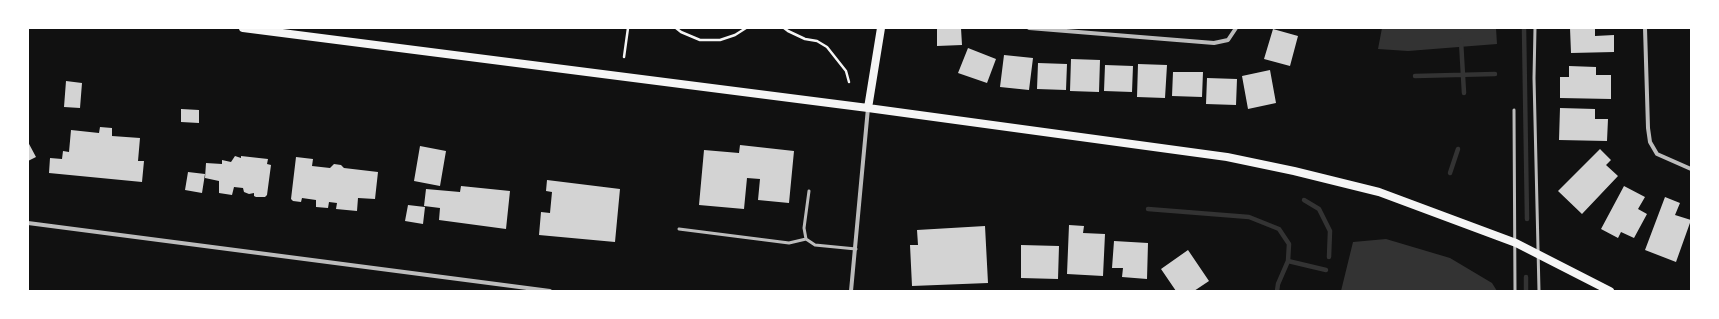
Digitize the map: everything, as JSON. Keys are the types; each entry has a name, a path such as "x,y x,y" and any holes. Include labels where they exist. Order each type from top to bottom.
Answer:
{"main road":[{"path":"244,28 288,31 868,108 1227,158 1294,171 1379,192 1514,242 1610,291"},
{"path":"868,108 881,28"}],"street":[{"path":"1029,28 1214,43 1228,40 1236,28"},
{"path":"1645,28 1648,128 1650,142 1657,154 1691,169"},
{"path":"851,291 868,108"},
{"path":"28,223 550,291"}],"lane":[{"path":"1535,28 1537,253 1539,291"},
{"path":"1514,110 1516,206 1514,242 1515,291"},
{"path":"809,191 804,228 806,239 815,245 856,249"},
{"path":"679,229 790,243 806,239"}],"path":[{"path":"624,57 628,28"},
{"path":"676,28 681,32 700,40 720,40 735,35 746,28"},
{"path":"784,28 788,32 805,39 817,41 827,48 846,71 849,82"}],"shaded area":[{"path":"1382,28 1496,28 1497,44 1408,51 1378,49"},
{"path":"1386,239 1450,258 1492,283 1497,291 1341,291 1353,242"}],"building":[{"path":"937,28 961,28 962,45 937,46"},
{"path":"1570,28 1595,28 1595,36 1614,35 1614,52 1571,53"},
{"path":"1273,29 1298,36 1290,66 1264,59"},
{"path":"968,48 996,59 987,83 958,73"},
{"path":"1004,55 1033,58 1029,90 1000,87"},
{"path":"1071,59 1100,60 1099,92 1070,91"},
{"path":"1038,63 1067,64 1066,90 1037,89"},
{"path":"1138,64 1167,65 1165,98 1137,97"},
{"path":"1105,65 1133,66 1132,92 1104,91"},
{"path":"1569,66 1596,67 1596,75 1611,75 1611,99 1560,98 1560,77 1569,77"},
{"path":"1270,70 1276,103 1248,109 1242,76"},
{"path":"1173,72 1203,72 1202,97 1172,96"},
{"path":"1207,78 1237,79 1236,105 1206,104"},
{"path":"66,81 82,83 80,108 64,107"},
{"path":"1560,108 1595,109 1595,119 1608,119 1607,141 1559,140"},
{"path":"181,109 199,110 199,123 181,122"},
{"path":"100,127 112,128 112,136 140,138 138,161 144,161 142,182 49,173 50,158 62,159 63,151 69,152 71,130 99,133"},
{"path":"28,142 36,157 28,161"},
{"path":"740,145 794,151 789,203 758,200 760,179 747,178 744,209 699,205 704,150 739,153"},
{"path":"420,146 446,151 440,186 414,181"},
{"path":"1600,149 1611,160 1606,165 1618,176 1582,214 1558,191"},
{"path":"235,156 241,158 241,156 268,159 267,164 271,165 267,195 265,197 256,197 254,196 254,193 249,194 244,192 243,188 234,187 232,195 219,193 219,181 205,178 206,163 222,164 222,160 231,162"},
{"path":"296,157 313,159 312,166 330,168 334,164 341,165 344,168 378,172 375,199 358,198 357,211 336,209 337,203 329,202 328,208 316,207 316,200 302,198 301,202 293,201 291,199"},
{"path":"188,172 205,174 202,193 185,190"},
{"path":"547,180 620,189 615,242 539,235 541,212 550,213 552,192 546,191"},
{"path":"461,186 510,191 506,229 439,220 440,208 424,206 426,189 460,192"},
{"path":"1624,186 1645,197 1638,209 1647,214 1634,238 1621,232 1618,238 1601,229"},
{"path":"1665,197 1680,203 1675,215 1691,220 1676,262 1645,250"},
{"path":"408,205 425,207 423,224 405,221"},
{"path":"1069,225 1084,226 1083,233 1105,234 1103,276 1067,274"},
{"path":"985,226 988,283 912,286 910,245 918,245 917,230"},
{"path":"1114,241 1148,243 1147,279 1122,277 1123,268 1112,268"},
{"path":"1021,245 1059,246 1058,279 1021,278"},
{"path":"1188,250 1209,281 1194,291 1176,291 1161,269"}],"waterway":[{"path":"1524,28 1527,219"},
{"path":"1461,41 1464,93"},
{"path":"1415,76 1495,74"},
{"path":"1450,173 1458,149"},
{"path":"1304,200 1319,209 1330,231 1329,257"},
{"path":"1148,209 1249,217 1279,229 1289,244 1288,261 1326,270"},
{"path":"1277,291 1278,284 1288,261"},
{"path":"1526,277 1526,291"}]}
